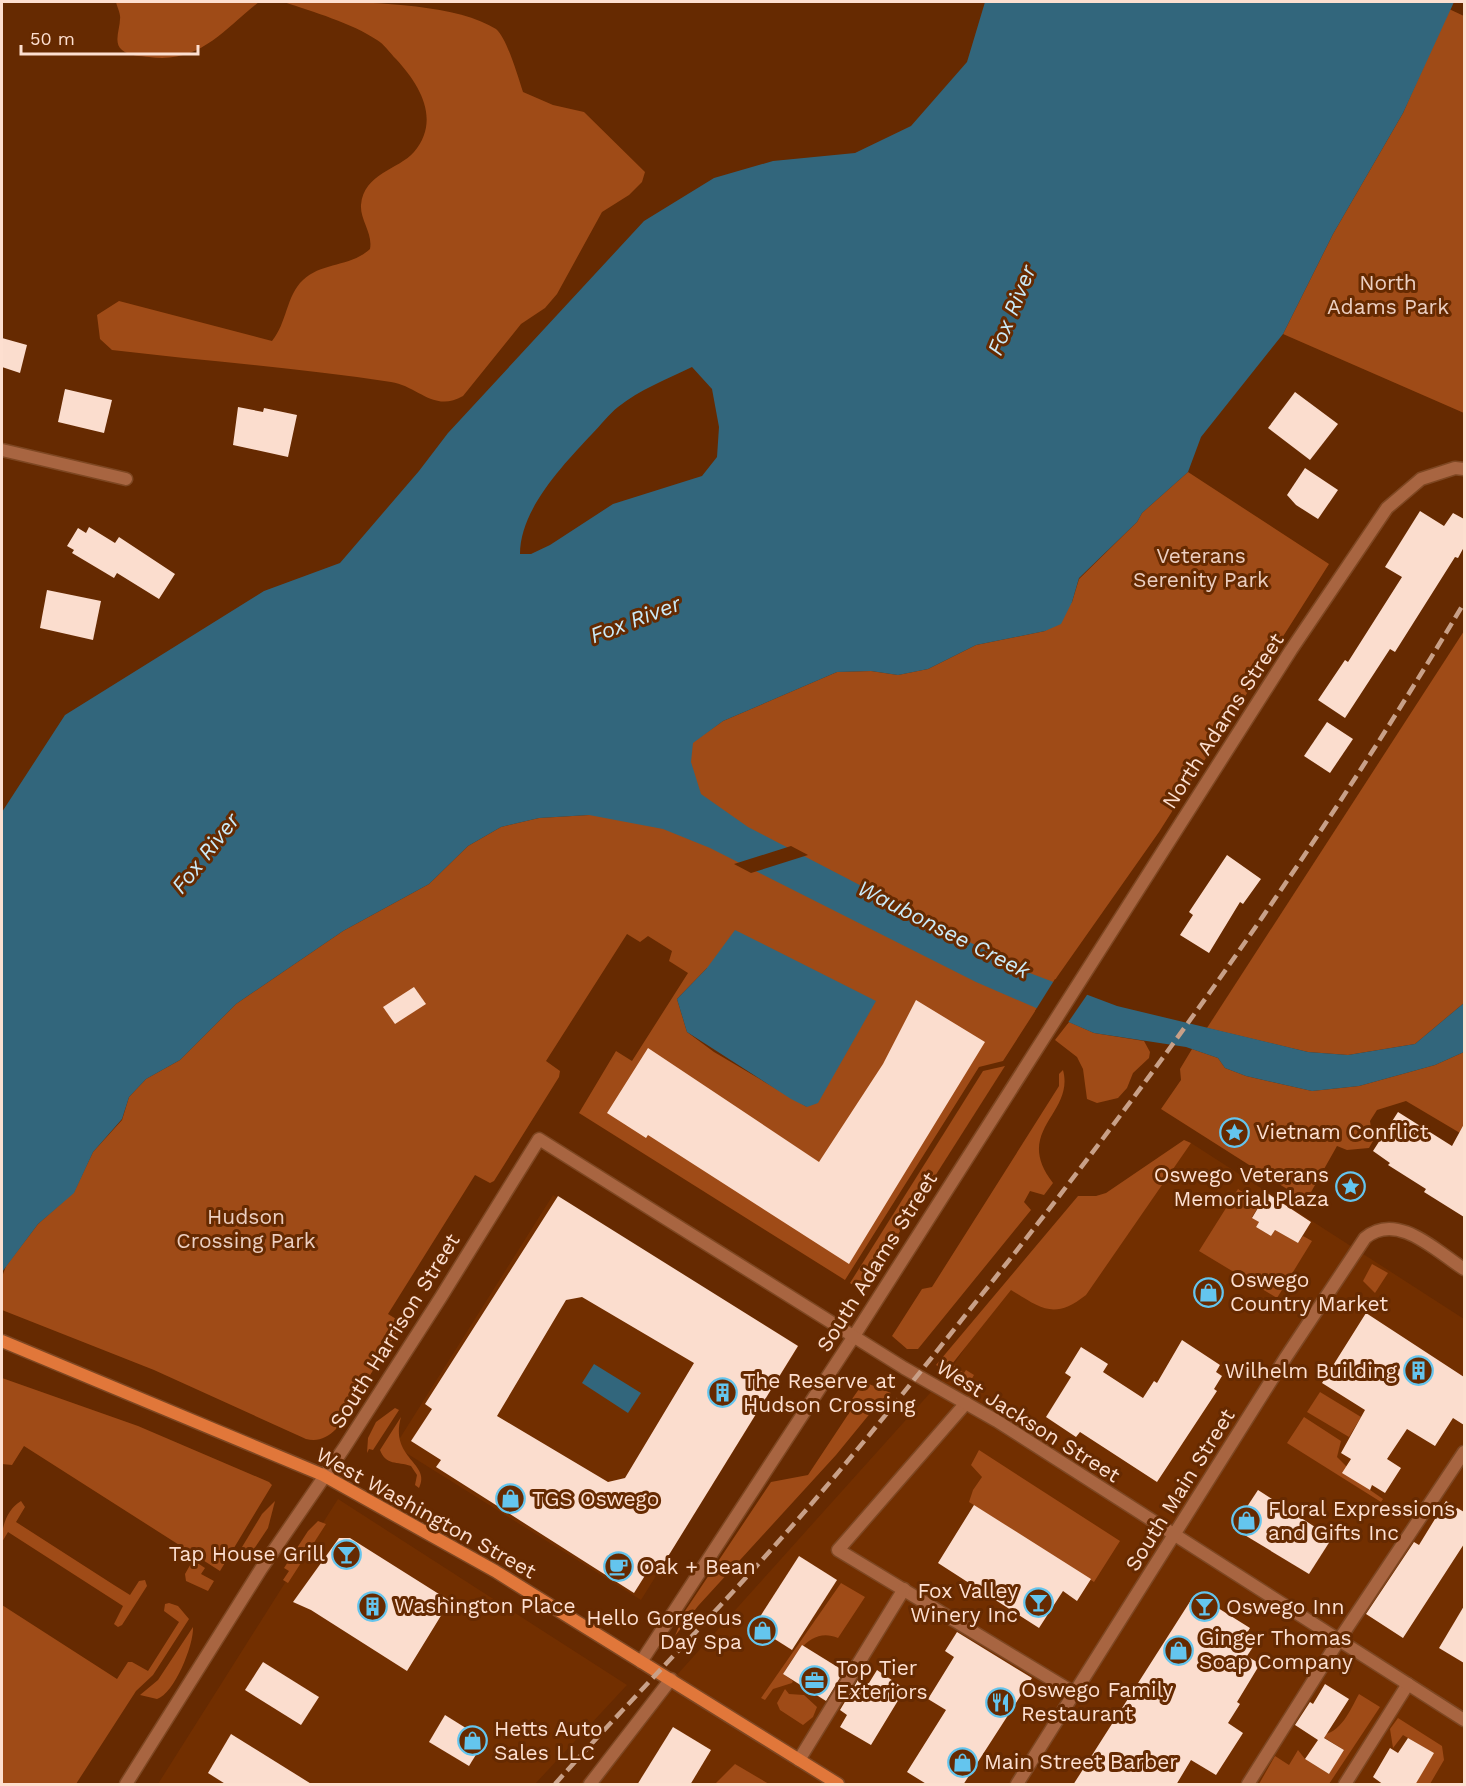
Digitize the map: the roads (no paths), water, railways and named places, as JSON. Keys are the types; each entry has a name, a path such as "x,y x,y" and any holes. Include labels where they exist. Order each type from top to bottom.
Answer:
{"main road":[{"name":"West Washington Street","path":"7,1343 323,1475 495,1570 838,1785"}],"street":[{"path":"2,450 126,479"},
{"name":"North Adams Street","path":"1046,1032 1291,650 1387,508 1421,479 1455,468 1464,469"},
{"name":"South Adams Street","path":"641,1662 854,1336 1046,1032"},
{"name":"West Jackson Street","path":"539,1139 854,1336 966,1403 1464,1720"},
{"name":"South Harrison Street","path":"126,1785 249,1587 323,1475 344,1448 539,1139"},
{"name":"South Main Street","path":"1017,1785 1365,1238 1377,1229 1386,1227 1402,1229 1464,1269"},
{"path":"966,1403 838,1550 1076,1694"},
{"path":"1248,1785 1339,1640 1464,1452"},
{"path":"799,1760 904,1589"},
{"path":"590,1785 671,1679"},
{"path":"1345,1785 1408,1684"}],"water":[{"path":"985,2 1454,2 1403,113 1333,234 1283,334 1201,437 1188,472 1142,513 1137,522 1079,578 1072,602 1061,624 1045,631 976,645 928,669 898,675 871,671 837,672 723,721 693,743 691,762 701,794 748,827 1027,972 1117,1006 1308,1052 1348,1055 1415,1044 1464,1003 1464,1052 1435,1065 1359,1086 1312,1091 1246,1076 1225,1068 1218,1058 1186,1047 1094,1033 976,982 710,848 663,829 589,815 539,818 501,827 468,846 429,884 343,931 236,1004 180,1060 146,1079 129,1097 122,1119 93,1152 74,1193 38,1224 2,1272 2,812 65,715 264,591 340,563 419,471 448,433 644,221 714,178 773,161 855,153 911,126 967,62","holes":["692,367 712,389 719,427 717,457 702,476 613,504 550,545 531,554 520,554 527,520 535,504 557,473 615,410 644,390"]},
{"path":"735,930 876,1001 818,1103 807,1107 791,1099 687,1032 677,999 707,968"},
{"path":"594,1364 641,1393 628,1413 582,1383"}],"railway":[{"path":"555,1784 764,1558 817,1497 1045,1215 1234,959 1352,783 1464,603"}],"place":[{"name":"Vietnam Conflict","path":"1235,1132"},
{"name":"Oswego Veterans Memorial Plaza","path":"1350,1187"},
{"name":"Oswego Country Market","path":"1209,1292"},
{"name":"Wilhelm Building","path":"1418,1371"},
{"name":"The Reserve at Hudson Crossing","path":"722,1393"},
{"name":"TGS Oswego","path":"511,1499"},
{"name":"Floral Expressions and Gifts Inc","path":"1247,1521"},
{"name":"Tap House Grill","path":"346,1554"},
{"name":"Oak + Bean","path":"618,1567"},
{"name":"Fox Valley Winery Inc","path":"1039,1603"},
{"name":"Washington Place","path":"373,1606"},
{"name":"Oswego Inn","path":"1205,1607"},
{"name":"Hello Gorgeous Day Spa","path":"763,1630"},
{"name":"Ginger Thomas Soap Company","path":"1178,1650"},
{"name":"Top Tier Exteriors","path":"815,1680"},
{"name":"Oswego Family Restaurant","path":"1000,1702"},
{"name":"Hetts Auto Sales LLC","path":"473,1741"},
{"name":"Main Street Barber","path":"963,1762"}],"park label":[{"name":"North Adams Park","path":"1388,295"},
{"name":"Veterans Serenity Park","path":"1201,568"},
{"name":"Hudson Crossing Park","path":"246,1229"}],"water label":[{"name":"Fox River","path":"1011,310"},
{"name":"Fox River","path":"635,619"},
{"name":"Fox River","path":"205,853"},
{"name":"Waubonsee Creek","path":"944,929"}]}
